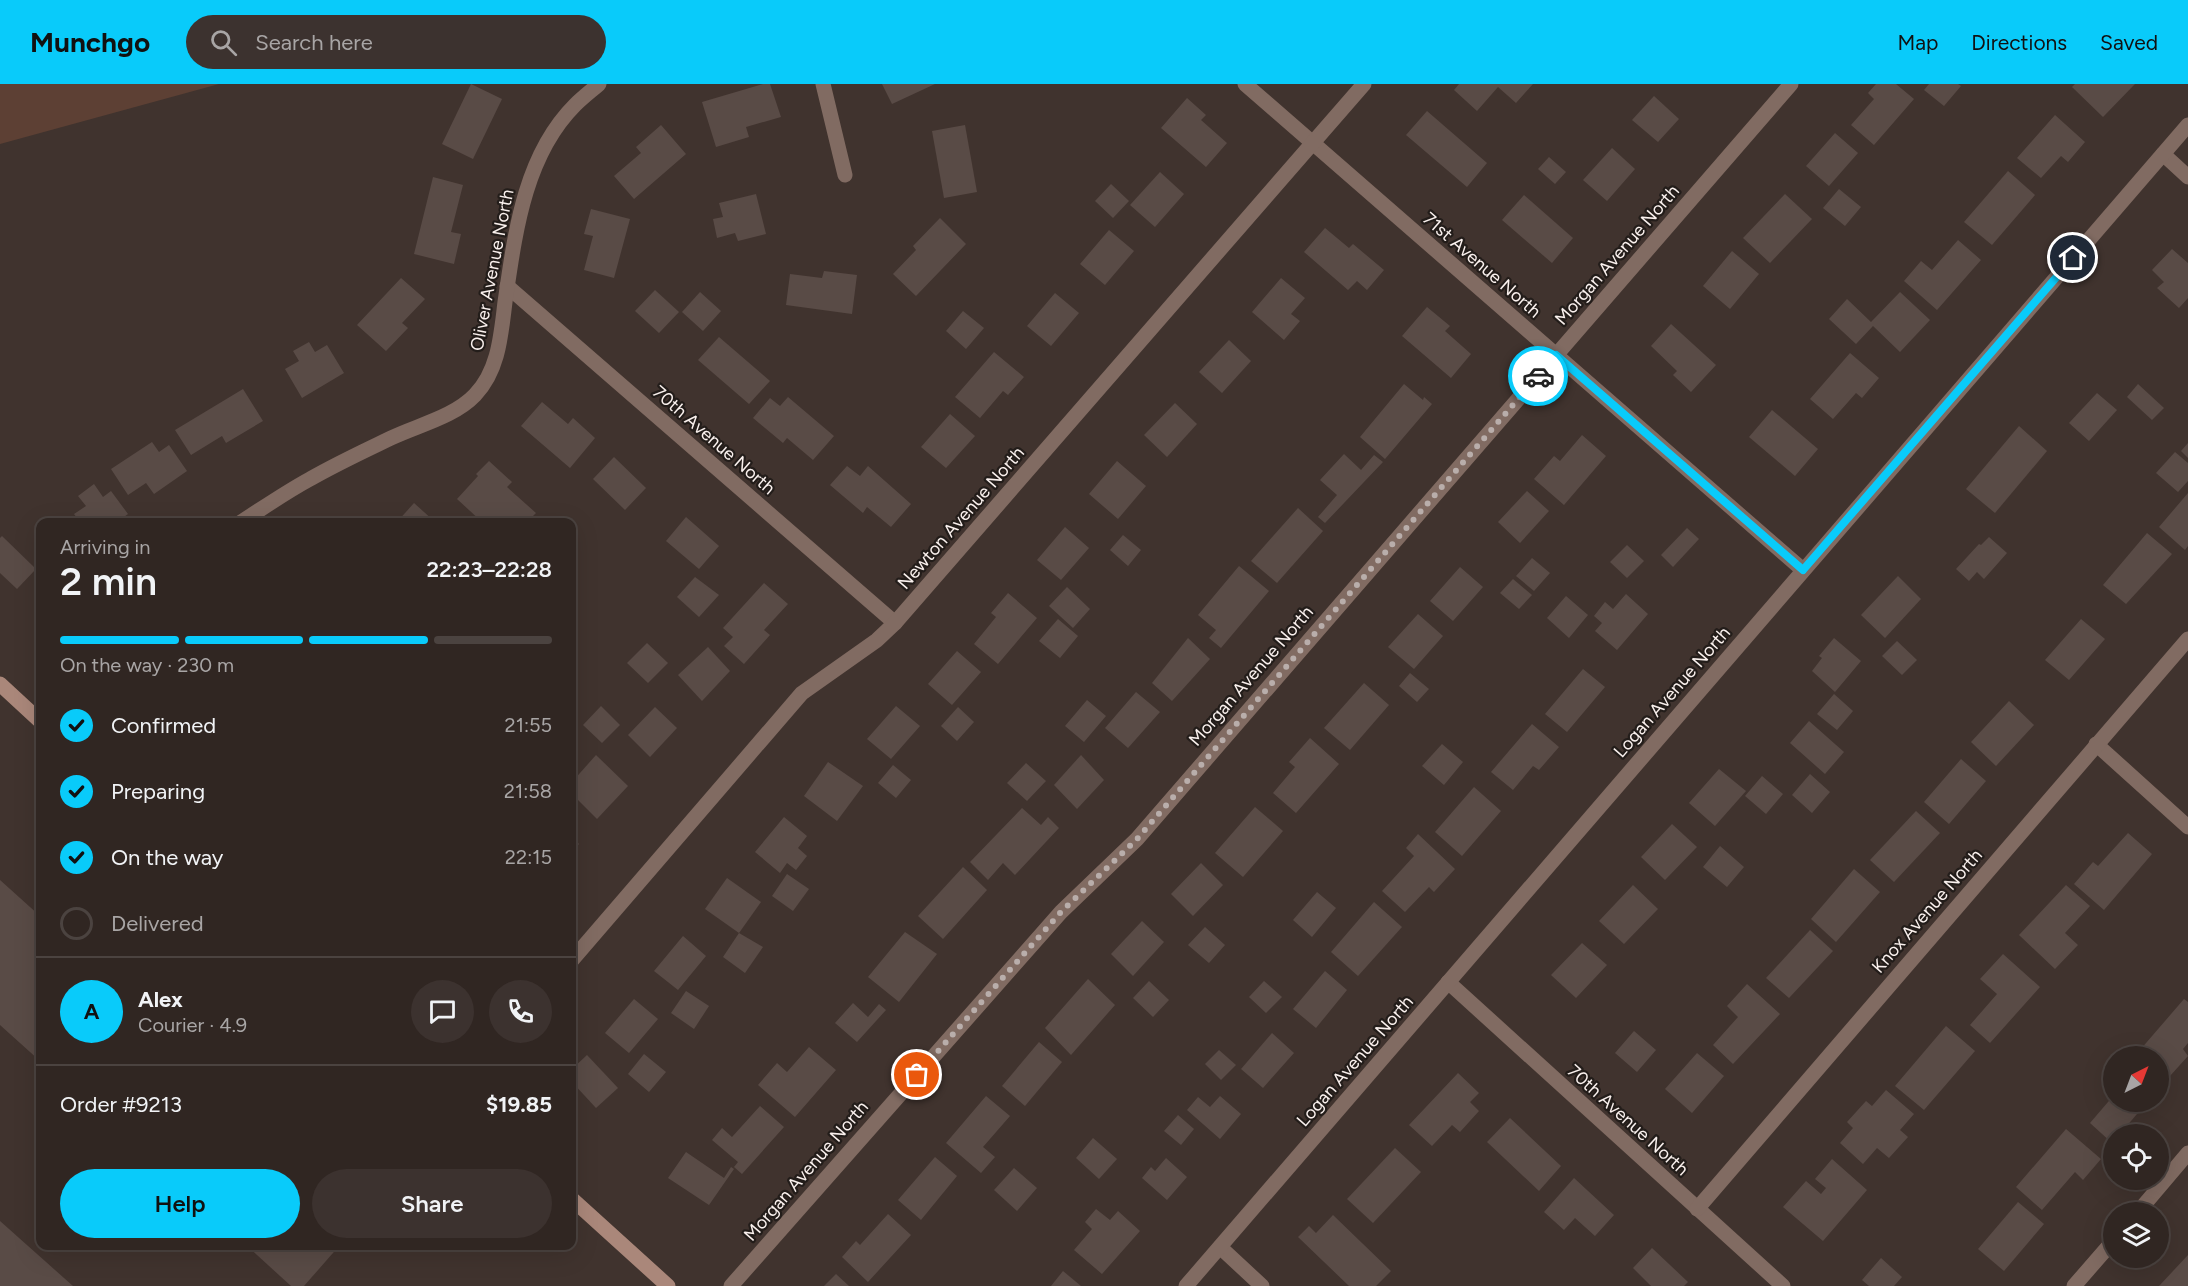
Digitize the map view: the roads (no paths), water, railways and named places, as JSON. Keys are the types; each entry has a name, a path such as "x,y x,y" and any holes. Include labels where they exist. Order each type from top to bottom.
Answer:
{"street":[{"name":"Oliver Avenue North","path":"247,518 309,479 394,436 453,411 475,395 489,376 498,351 517,227 525,194 537,162 553,132 574,105 599,84"},
{"path":"823,84 844,175"},
{"name":"71st Avenue North","path":"1245,84 1803,570"},
{"name":"Newton Avenue North","path":"576,955 802,693 877,640 895,623 1365,84"},
{"name":"Morgan Avenue North","path":"731,1286 1061,912 1137,839 1791,84"},
{"name":"Logan Avenue North","path":"1185,1286 2188,125"},
{"path":"2163,154 2188,177"},
{"name":"70th Avenue North","path":"507,286 895,623"},
{"name":"Knox Avenue North","path":"1697,1209 2188,639"},
{"path":"0,684 36,713"},
{"path":"2096,744 2188,827"},
{"name":"70th Avenue North","path":"1448,982 1783,1286"},
{"path":"2146,1202 2188,1153"},
{"path":"576,1202 668,1286"},
{"path":"1220,1247 1262,1286"},
{"path":"2074,1286 2103,1253"}]}
